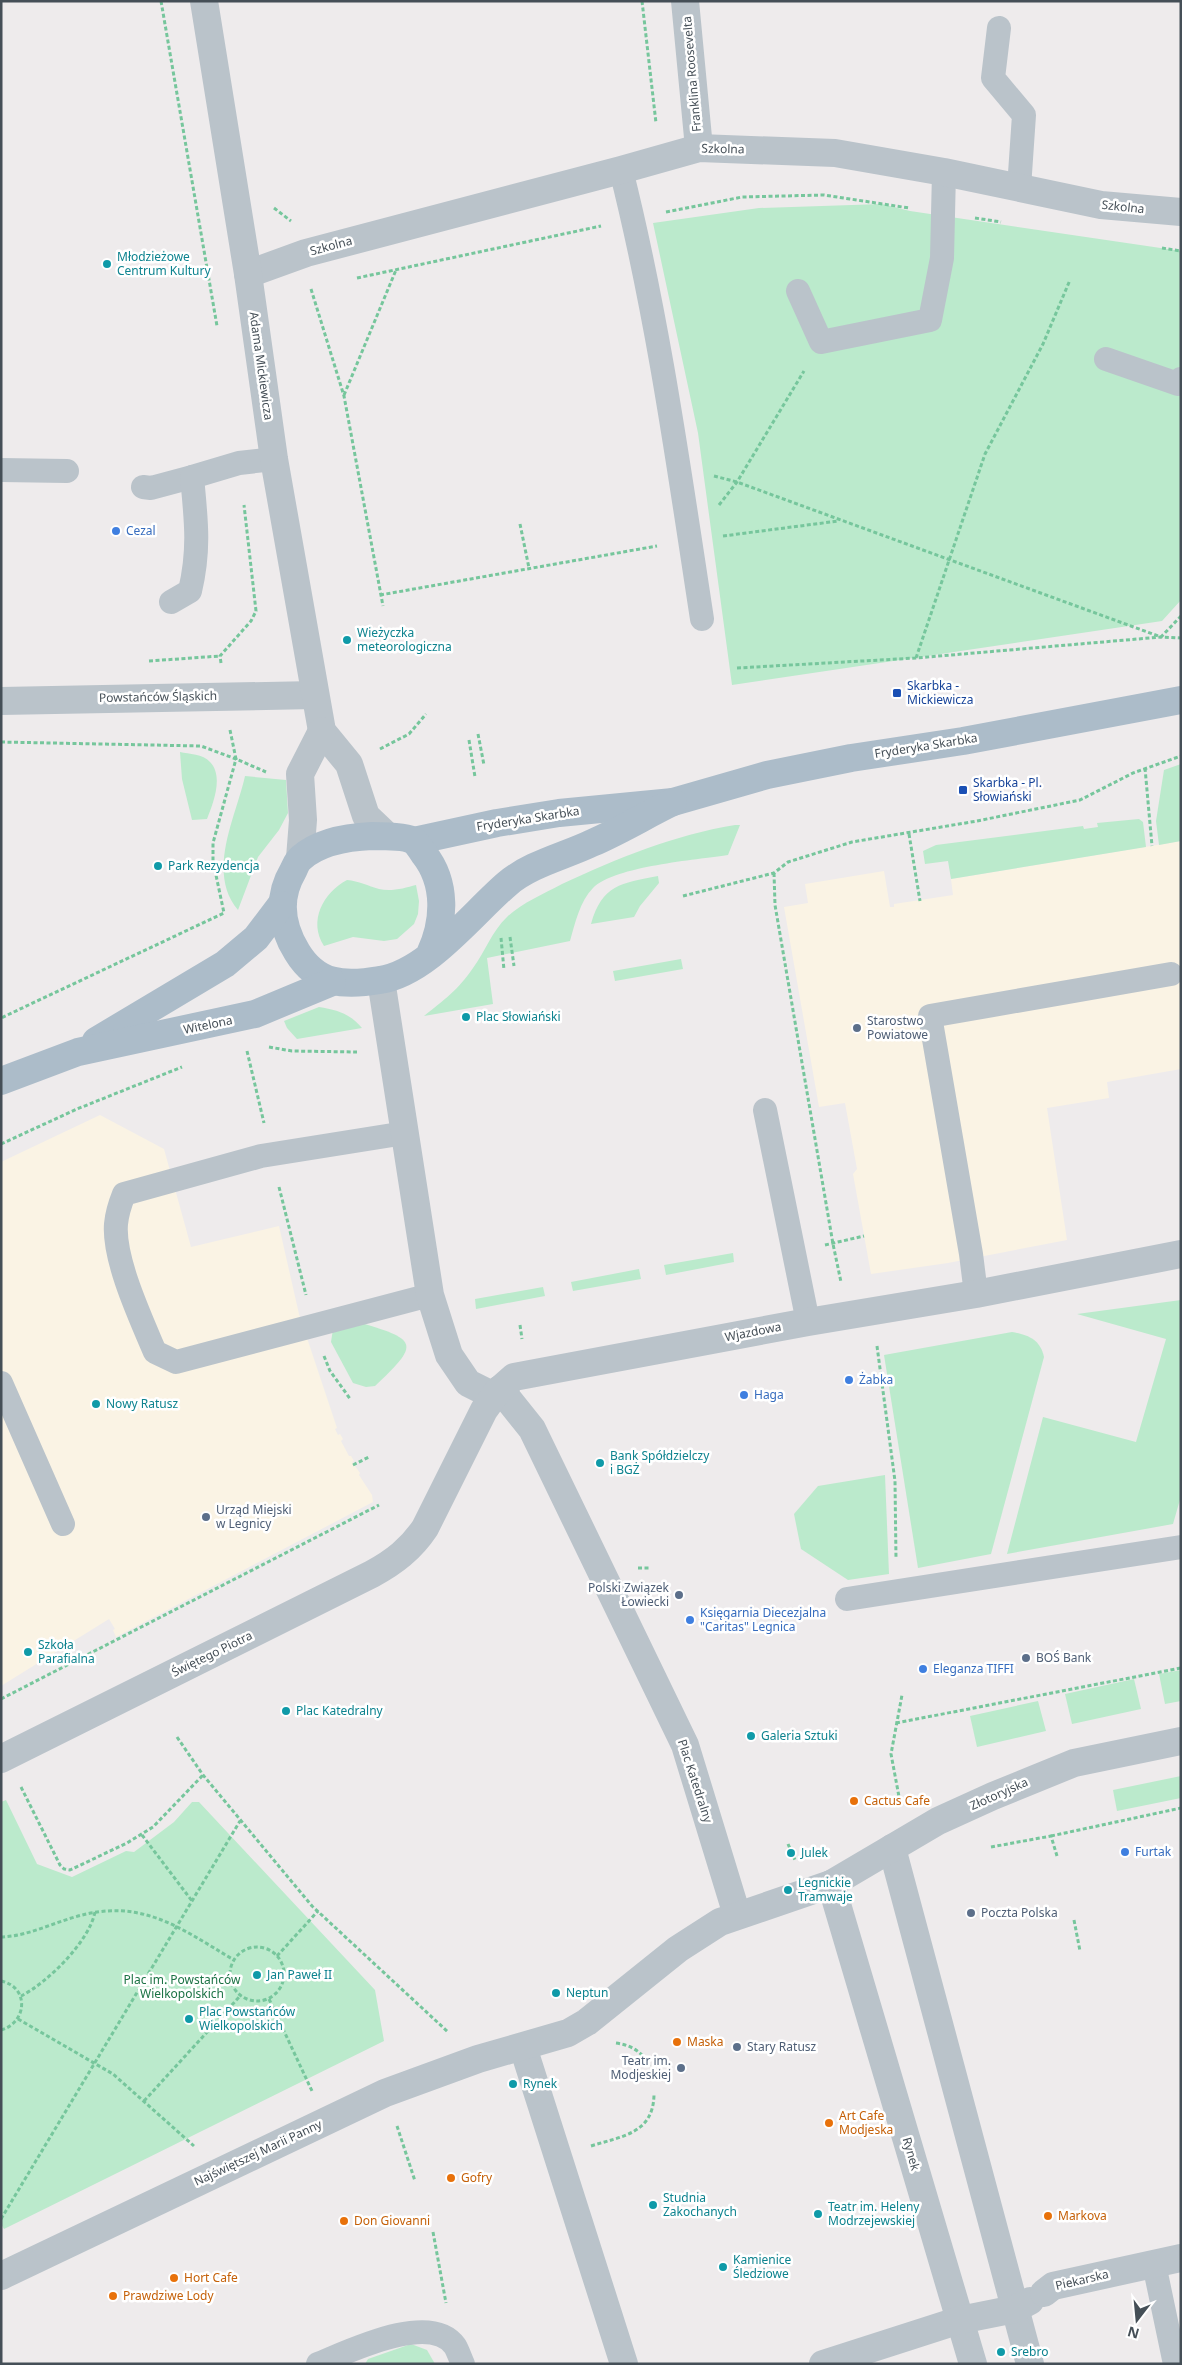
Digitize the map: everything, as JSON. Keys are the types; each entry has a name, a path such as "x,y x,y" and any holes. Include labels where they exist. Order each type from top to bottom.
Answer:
{"main road":[{"name":"Fryderyka Skarbka","path":"414,841 559,812 673,802 767,775 850,758 963,741 1181,700"},
{"name":"Fryderyka Skarbka","path":"430,954 469,922 509,882 539,866 593,843 673,802"},
{"path":"360,836 386,836 414,841 430,862 443,903 439,935 430,954 401,974 381,980 332,982 306,968 290,942 281,905 284,886 300,858 327,843 360,836"},
{"name":"Witelona","path":"1,1082 78,1052 225,964 256,938 281,905"},
{"name":"Witelona","path":"78,1052 239,1019 332,982"}],"street":[{"name":"Adama Mickiewicza","path":"204,1 248,274 274,459 322,731 349,764 366,816 386,836"},
{"name":"Franklina Roosevelta","path":"685,1 698,148"},
{"name":"Szkolna","path":"248,274 306,253 698,148 835,153 944,172 1101,205 1181,212"},
{"name":"Powstańców Śląskich","path":"1,701 315,695"},
{"path":"300,858 302,820 300,774 322,731"},
{"path":"381,980 430,1295 449,1355 468,1383 497,1392"},
{"name":"Wjazdowa","path":"417,1540 434,1512 475,1426 497,1392 514,1377 808,1322 976,1294 1181,1254"},
{"name":"Plac Katedralny","path":"497,1392 532,1429 685,1745 737,1915"},
{"name":"Świętego Piotra","path":"1,1758 372,1574 397,1559 417,1540"},
{"name":"Złotoryjska","path":"831,1884 938,1821 1056,1769 1096,1757 1181,1741"},
{"path":"900,1843 1030,2364"},
{"path":"624,2364 523,2047 559,2037 577,2028 678,1949 706,1931 737,1915 831,1884"},
{"name":"Rynek","path":"831,1884 973,2364"},
{"name":"Najświętszej Marii Panny","path":"2,2275 385,2093 478,2059 523,2047"},
{"name":"Piekarska","path":"823,2364 960,2320 1015,2309 1044,2293 1052,2286 1181,2258"}],"lane":[{"path":"999,28 993,78 1024,115 1019,188"},
{"path":"621,170 633,219 680,467 702,619"},
{"path":"798,291 821,342 930,320 942,258 944,172"},
{"path":"1106,359 1178,384 1181,379"},
{"path":"143,487 151,488 239,462 274,459"},
{"path":"1,470 67,471"},
{"path":"171,602 190,591 197,562 192,477"},
{"path":"976,1294 971,1254 930,1016 1171,974"},
{"path":"765,1110 808,1322"},
{"path":"405,1133 261,1156 124,1194 118,1209 115,1226 120,1255 137,1310 155,1352 176,1362 430,1295"},
{"path":"1,1383 63,1524"},
{"path":"847,1599 1181,1547"},
{"path":"1154,2264 1175,2364"},
{"path":"318,2364 396,2334 426,2332 442,2337 459,2354"}],"path":[{"path":"161,1 218,330"},
{"path":"642,1 656,123"},
{"path":"348,280 742,197 815,196 1008,224"},
{"path":"1154,246 1181,251"},
{"path":"306,253 310,288 344,396 383,606"},
{"path":"344,396 396,270"},
{"path":"916,658 985,454 1043,344 1070,280"},
{"path":"310,288 320,286"},
{"path":"690,540 737,482 821,342"},
{"path":"239,462 256,604"},
{"path":"680,467 737,482 1161,637"},
{"path":"380,595 690,540 840,521"},
{"path":"520,524 528,568"},
{"path":"1161,637 1181,616"},
{"path":"737,668 916,658 1161,637 1181,638"},
{"path":"478,734 484,765"},
{"path":"469,740 476,778"},
{"path":"1,742 201,746 236,759 213,843 214,861 224,913 1,1018"},
{"path":"683,896 774,873 788,862 852,842 910,834 1080,800 1144,768 1181,756"},
{"path":"1144,768 1152,846"},
{"path":"910,834 920,901"},
{"path":"774,873 775,905 840,1282"},
{"path":"500,934 504,970"},
{"path":"510,937 514,966"},
{"path":"264,1046 292,1051 393,1053"},
{"path":"1,1144 77,1109 183,1067"},
{"path":"833,1244 864,1236"},
{"path":"872,1311 896,1481 896,1592"},
{"path":"354,1464 369,1457"},
{"path":"1,1699 379,1505"},
{"path":"896,1723 1181,1668"},
{"path":"900,1843 891,1754 902,1695"},
{"path":"177,1737 203,1775 240,1821 318,1911 478,2059"},
{"path":"19,1782 60,1865 64,1869 74,1869 142,1835 168,1813 203,1775"},
{"path":"991,1847 1181,1808"},
{"path":"1,2219 240,1821"},
{"path":"142,1835 192,1901"},
{"path":"1051,1836 1058,1856"},
{"path":"788,1844 796,1863"},
{"path":"1,1937 28,1933 95,1912 113,1911 147,1914 177,1926 234,1960"},
{"path":"277,1956 318,1911"},
{"path":"21,1996 46,1979 70,1954 90,1927 95,1912"},
{"path":"1074,1920 1080,1951"},
{"path":"254,1947 269,1950 277,1956 282,1965 284,1976 280,1988 269,1999 257,2002 241,1996 232,1986 230,1980 230,1972 234,1960 242,1952 254,1947"},
{"path":"1,1981 12,1985 21,1996 22,2008 18,2019 12,2026 1,2030"},
{"path":"144,2101 241,1996"},
{"path":"269,1999 326,2121"},
{"path":"18,2019 113,2074 220,2170"},
{"path":"611,2044 620,2043 634,2048 644,2056 649,2066"},
{"path":"385,2093 415,2181"},
{"path":"628,2134 638,2130 648,2120 653,2108 654,2094"},
{"path":"433,2232 459,2354"}],"shaded area":[{"path":"1181,841 1181,1069 1107,1082 1109,1098 1047,1108 1067,1240 948,1263 871,1274 853,1174 857,1169 845,1103 819,1107 784,907 808,903 805,884 884,871 890,907 894,907 894,904 953,895 951,879"},
{"path":"100,1115 164,1149 191,1247 279,1226 299,1314 337,1428 335,1429 343,1439 341,1441 372,1495 373,1502 116,1637 113,1630 115,1629 109,1619 1,1686 1,1162"}],"green space":[{"path":"882,204 910,211 1181,251 1181,600 1162,621 732,685 698,433 653,223 759,208"},
{"path":"180,752 204,757 214,768 217,782 216,790 207,819 192,820 182,779"},
{"path":"1181,764 1181,841 1159,845 1156,821 1164,770"},
{"path":"245,776 286,780 288,813 279,830 258,857 238,910 229,895 224,879 224,862 230,826"},
{"path":"1139,819 1143,822 1146,847 951,879 948,861 925,864 923,851 936,845 1083,826 1084,829 1098,827 1097,823"},
{"path":"740,825 728,855 637,869 604,880 588,893 581,906 570,941 487,958 493,1004 424,1016 462,983 502,923 526,903 583,874 647,848 712,829"},
{"path":"658,876 659,883 640,906 634,917 591,924 601,901 615,888 633,881"},
{"path":"347,880 384,890 416,885 419,901 418,914 414,924 397,939 384,941 353,937 324,946 319,937 317,927 320,908 331,892"},
{"path":"681,959 683,969 615,981 613,971"},
{"path":"319,1007 342,1013 362,1028 297,1039 287,1028 284,1021"},
{"path":"733,1253 734,1262 666,1275 664,1265"},
{"path":"639,1269 641,1279 573,1291 571,1282"},
{"path":"543,1287 545,1296 476,1309 475,1299"},
{"path":"1181,1300 1181,1496 1173,1524 1007,1554 1043,1417 1136,1442 1166,1339 1077,1314"},
{"path":"361,1323 394,1334 403,1340 406,1345 405,1353 399,1361 375,1386 366,1387 353,1383 331,1342 333,1329"},
{"path":"1012,1332 1036,1342 1040,1346 1044,1357 991,1554 918,1568 884,1355"},
{"path":"885,1475 889,1574 848,1580 801,1549 794,1514 818,1486"},
{"path":"1181,1670 1181,1701 1165,1704 1159,1674"},
{"path":"1134,1679 1141,1709 1072,1724 1065,1694"},
{"path":"1038,1701 1046,1731 977,1747 970,1716"},
{"path":"1181,1776 1181,1798 1117,1811 1113,1790"},
{"name":"Plac im. Powstańców Wielkopolskich","path":"6,1800 37,1864 72,1877 126,1851 134,1852 174,1822 192,1802 199,1802 375,1990 384,2041 4,2229 1,2224 1,1802"},
{"path":"411,2344 427,2350 435,2364 365,2364 368,2359"}],"place":[{"name":"Młodzieżowe Centrum Kultury","path":"107,264"},
{"name":"Cezal","path":"116,531"},
{"name":"Wieżyczka meteorologiczna","path":"347,640"},
{"name":"Skarbka - Mickiewicza","path":"897,693"},
{"name":"Skarbka - Pl. Słowiański","path":"963,790"},
{"name":"Park Rezydencja","path":"158,866"},
{"name":"Plac Słowiański","path":"466,1017"},
{"name":"Starostwo Powiatowe","path":"857,1028"},
{"name":"Żabka","path":"849,1380"},
{"name":"Haga","path":"744,1395"},
{"name":"Nowy Ratusz","path":"96,1404"},
{"name":"Bank Spółdzielczy i BGŻ","path":"600,1463"},
{"name":"Urząd Miejski w Legnicy","path":"206,1517"},
{"name":"Polski Związek Łowiecki","path":"679,1595"},
{"name":"Księgarnia Diecezjalna \"Caritas\" Legnica","path":"690,1620"},
{"name":"Szkoła Parafialna","path":"28,1652"},
{"name":"BOŚ Bank","path":"1026,1658"},
{"name":"Eleganza TIFFI","path":"923,1669"},
{"name":"Plac Katedralny","path":"286,1711"},
{"name":"Galeria Sztuki","path":"751,1736"},
{"name":"Cactus Cafe","path":"854,1801"},
{"name":"Furtak","path":"1125,1852"},
{"name":"Julek","path":"791,1853"},
{"name":"Legnickie Tramwaje","path":"788,1890"},
{"name":"Poczta Polska","path":"971,1913"},
{"name":"Jan Paweł II","path":"257,1975"},
{"name":"Neptun","path":"556,1993"},
{"name":"Plac Powstańców Wielkopolskich","path":"189,2019"},
{"name":"Maska","path":"677,2042"},
{"name":"Stary Ratusz","path":"737,2047"},
{"name":"Teatr im. Modjeskiej","path":"681,2068"},
{"name":"Rynek","path":"513,2084"},
{"name":"Art Cafe Modjeska","path":"829,2123"},
{"name":"Gofry","path":"451,2178"},
{"name":"Studnia Zakochanych","path":"653,2205"},
{"name":"Teatr im. Heleny Modrzejewskiej","path":"818,2214"},
{"name":"Markova","path":"1048,2216"},
{"name":"Don Giovanni","path":"344,2221"},
{"name":"Kamienice Śledziowe","path":"723,2267"},
{"name":"Hort Cafe","path":"174,2278"},
{"name":"Prawdziwe Lody","path":"113,2296"},
{"name":"Srebro","path":"1001,2352"}]}
